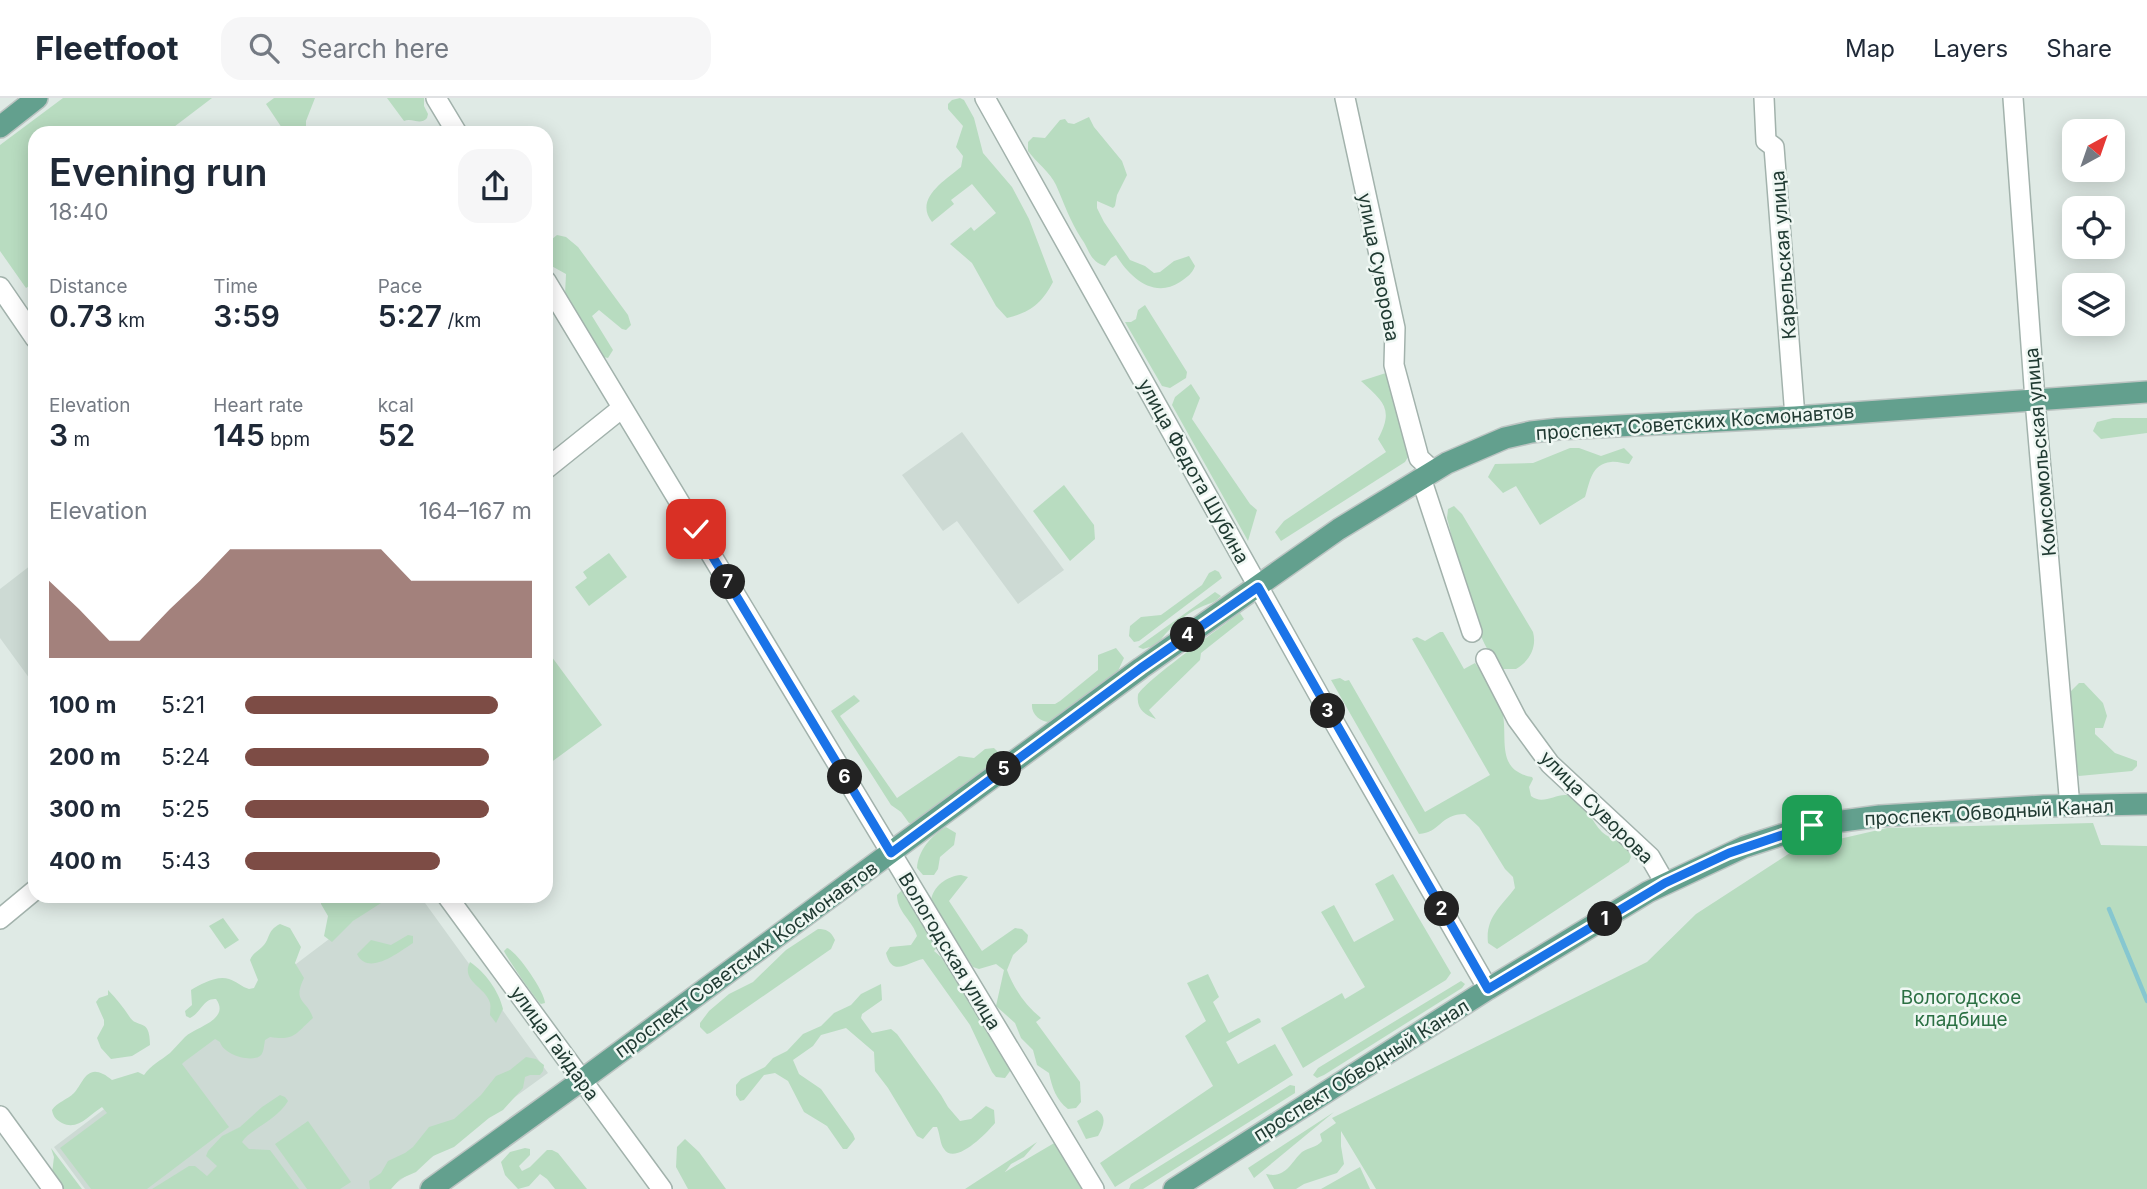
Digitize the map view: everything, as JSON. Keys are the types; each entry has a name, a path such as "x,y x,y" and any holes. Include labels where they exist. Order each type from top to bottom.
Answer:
{"main road":[{"path":"0,127 37,98"},
{"name":"проспект Советских Космонавтов","path":"431,1189 1132,674 1339,529 1447,463 1505,438 1531,432 2147,392"},
{"name":"проспект Обводный Канал","path":"1174,1189 1488,989 1665,883 1729,853 1812,825 1880,816 2147,804"}],"street":[{"path":"436,98 453,126"},
{"name":"улица Федота Шубина","path":"985,98 1258,587 1488,989"},
{"name":"улица Суворова","path":"1345,98 1395,328 1394,365 1472,632"},
{"name":"Карельская улица","path":"1764,98 1766,141 1774,147 1795,416"},
{"name":"Комсомольская улица","path":"2013,98 2035,400 2070,807"},
{"path":"0,287 28,328"},
{"name":"Вологодская улица","path":"553,293 1094,1189"},
{"path":"553,464 622,408"},
{"name":"улица Суворова","path":"1486,659 1517,719 1550,764 1650,857 1665,883"},
{"path":"0,919 28,896"},
{"name":"улица Гайдара","path":"452,903 662,1189"},
{"path":"0,1116 53,1189"}],"shaded area":[{"path":"962,432 1064,570 1018,604 957,521 943,531 902,475"},
{"path":"28,567 28,676 0,638 0,589"},
{"path":"377,903 425,903 548,1073 388,1189 85,1189 54,1147"}],"green space":[{"path":"63,98 212,98 175,126 28,126 26,288 0,251 0,145"},
{"path":"274,98 315,98 306,126 281,126 266,104"},
{"path":"387,98 424,98 427,118 422,121 404,121"},
{"path":"952,100 964,100 974,118 983,153 1012,187 1029,219 1053,282 1035,306 1007,318 996,306 972,263 950,244 971,227 974,231 996,213 972,184 951,200 954,204 932,222 927,214 929,198 933,191 961,167 963,156 956,147 963,126 948,109"},
{"path":"1089,117 1122,161 1127,175 1113,208 1097,201 1097,208 1104,222 1130,260 1154,273 1189,256 1195,266 1180,282 1170,287 1152,287 1128,271 1116,255 1105,266 1096,261 1074,225 1053,180 1028,151 1028,142 1033,137 1045,138 1060,120 1065,119 1074,124"},
{"path":"557,235 566,237 578,247 628,315 631,325 626,330 599,310 592,316 613,350 608,358 603,357 565,294 566,274 553,267 553,238"},
{"path":"1145,305 1187,372 1186,378 1170,388 1162,386 1125,322 1136,319 1138,310"},
{"path":"1389,372 1411,452 1405,462 1281,541 1275,532 1284,521 1386,452 1378,439 1385,420 1384,407 1361,381"},
{"path":"1191,384 1200,398 1192,419 1250,504 1257,510 1248,541 1172,405 1175,397"},
{"path":"2113,418 2147,418 2147,433 2101,439 2093,431 2097,422"},
{"path":"1570,448 1579,448 1601,456 1624,448 1633,457 1629,464 1613,462 1599,466 1592,475 1585,497 1540,525 1516,486 1503,493 1488,477 1495,464 1533,463"},
{"path":"1064,485 1094,525 1095,539 1070,561 1033,511"},
{"path":"1454,506 1462,514 1533,632 1531,653 1516,669 1500,669 1480,635 1461,576 1447,518 1448,509"},
{"path":"609,553 627,577 589,606 575,587 587,578 583,572"},
{"path":"1215,570 1222,578 1139,641 1134,642 1129,636 1130,626 1141,617 1161,615 1202,585 1209,573"},
{"path":"1215,592 1221,596 1182,619 1157,645 1143,649 1138,647"},
{"path":"1240,613 1244,619 1201,653 1200,660 1149,710 1156,719 1142,711 1138,704 1138,695 1143,689"},
{"path":"1443,632 1464,669 1475,663 1494,692 1502,710 1508,760 1520,773 1532,777 1529,787 1531,796 1542,800 1562,795 1573,797 1582,804 1602,832 1623,845 1631,857 1629,862 1497,949 1488,943 1489,926 1496,912 1515,888 1513,877 1505,869 1479,827 1465,814 1450,817 1432,830 1419,834 1331,680 1349,680 1425,812 1490,775 1412,639 1417,637 1425,641"},
{"path":"1116,648 1124,658 1118,671 1050,722 1037,717 1032,704 1055,704 1060,701 1098,670 1098,655"},
{"path":"553,658 602,725 553,761"},
{"path":"2079,683 2084,683 2103,703 2107,716 2103,728 2095,728 2095,734 2115,753 2137,761 2137,766 2132,771 2079,776 2075,772 2069,693"},
{"path":"854,695 860,701 840,716 897,798 959,756 974,758 985,749 994,748 1001,755 999,761 914,824 909,823 901,812 891,805 831,711"},
{"name":"Вологодское кладбище","path":"2093,823 2101,845 2147,846 2147,1189 1376,1189 1341,1131 1344,1164 1337,1173 1296,1189 1274,1189 1266,1174 1283,1172 1302,1152 1320,1143 1320,1134 1336,1123 1332,1118 1647,962 1696,914 1796,849 1887,828"},
{"path":"946,827 956,833 954,845 940,857 934,875 923,875 917,868 920,855 931,839"},
{"path":"1393,874 1451,973 1446,980 1303,1068 1281,1028 1342,993 1345,999 1365,987 1321,912 1334,905 1354,942 1394,920 1375,884"},
{"path":"961,875 968,877 949,901 982,951 1015,928 1022,929 1028,935 1027,942 1013,955 1007,970 1021,996 1041,1018 1036,1022 1080,1082 1081,1102 1076,1108 1068,1109 1060,1102 1049,1073 1037,1065 1033,1050 1021,1038 1015,1023 996,1006 1004,970 996,964 979,969 973,967 931,901 942,883"},
{"path":"906,890 940,944 934,951 941,957 1013,1067 1005,1078 996,1077 992,1072 970,1025 923,959 896,967 889,961 886,953 890,947 911,945 917,936 898,901 897,895"},
{"path":"381,903 353,921 332,942 324,936 328,916 321,904"},
{"path":"223,918 239,940 225,949 209,926"},
{"path":"280,924 290,928 301,947 295,963 304,978 300,997 313,1018 290,1037 270,1037 265,1040 262,1053 256,1058 231,1054 215,1039 184,1062 182,1064 229,1127 147,1189 91,1189 60,1148 107,1113 102,1107 78,1124 68,1125 56,1119 52,1110 74,1093 92,1072 103,1074 112,1080 138,1072 144,1075 185,1037 215,1018 219,1012 216,999 205,1003 190,1018 186,1016 185,1011 192,1005 191,990 219,978 232,980 249,989 254,988 258,980 250,960 265,944 273,929"},
{"path":"818,929 828,931 835,940 831,949 710,1033 707,1034 700,1027 709,1011 729,994 753,982 786,950"},
{"path":"408,935 413,936 413,943 376,963 368,963 357,954 371,940 391,945"},
{"path":"507,948 530,972 545,1003 541,1004 521,978 504,951"},
{"path":"470,962 486,977 498,995 503,1009 496,1023 490,1015 488,997 468,974"},
{"path":"1208,974 1219,997 1213,1002 1229,1033 1258,1018 1261,1022 1226,1042 1238,1064 1275,1044 1293,1075 1115,1187 1100,1163 1213,1086 1185,1036 1206,1021 1187,983"},
{"path":"1461,981 1465,984 1462,988 1324,1075 1317,1078 1313,1075 1318,1068"},
{"path":"881,984 882,1000 862,1014 861,1018 872,1033 891,1029 897,1034 960,1121 971,1119 986,1106 994,1110 995,1123 963,1151 955,1154 944,1149 937,1127 933,1127 923,1139 917,1136 875,1071 874,1052 846,1028 821,1035 813,1046 793,1060 799,1074 821,1089 853,1134 855,1139 847,1149 843,1149 827,1126 804,1112 788,1081 775,1073 764,1075 744,1100 740,1101 736,1095 736,1085 741,1079 765,1067 773,1058 787,1051 803,1034 821,1026 834,1013 851,1005 861,994"},
{"path":"108,990 132,1020 148,1030 150,1045 132,1056 111,1059 101,1048 97,1038 104,1020 96,1002 108,995"},
{"path":"526,1057 536,1059 544,1065 543,1071 540,1075 525,1077 523,1088 503,1110 454,1147 433,1156 416,1172 400,1179 391,1189 370,1189 369,1181 381,1173 388,1161 413,1147 429,1127 454,1119 481,1095 496,1076 510,1070"},
{"path":"1290,1085 1295,1086 1295,1093 1143,1189 1129,1189 1131,1184"},
{"path":"280,1095 288,1101 283,1108 242,1142 249,1149 270,1150 299,1189 152,1189 189,1166 195,1166 207,1176 217,1166 206,1156 208,1151 222,1136 240,1127"},
{"path":"1097,1110 1104,1122 1102,1129 1098,1136 1086,1139 1077,1121"},
{"path":"1334,1112 1254,1178 1248,1168"},
{"path":"308,1121 351,1182 340,1189 307,1189 275,1144"},
{"path":"685,1139 699,1152 726,1189 688,1189 676,1167 677,1147"},
{"path":"1037,1142 1005,1172 1056,1142 1083,1189 965,1189"},
{"path":"51,1148 82,1189 63,1189 52,1173 54,1157"},
{"path":"530,1149 530,1155 519,1166 522,1171 547,1150 552,1150 558,1153 587,1189 555,1189 540,1174 529,1186 518,1189 505,1175 501,1162 510,1152"},
{"path":"1360,1167 1370,1189 1321,1189"}],"waterway":[{"path":"2109,909 2147,1001"}],"route":[{"path":"696,529 891,853 1141,668 1258,587 1488,989 1665,883 1744,847 1812,825"}]}
